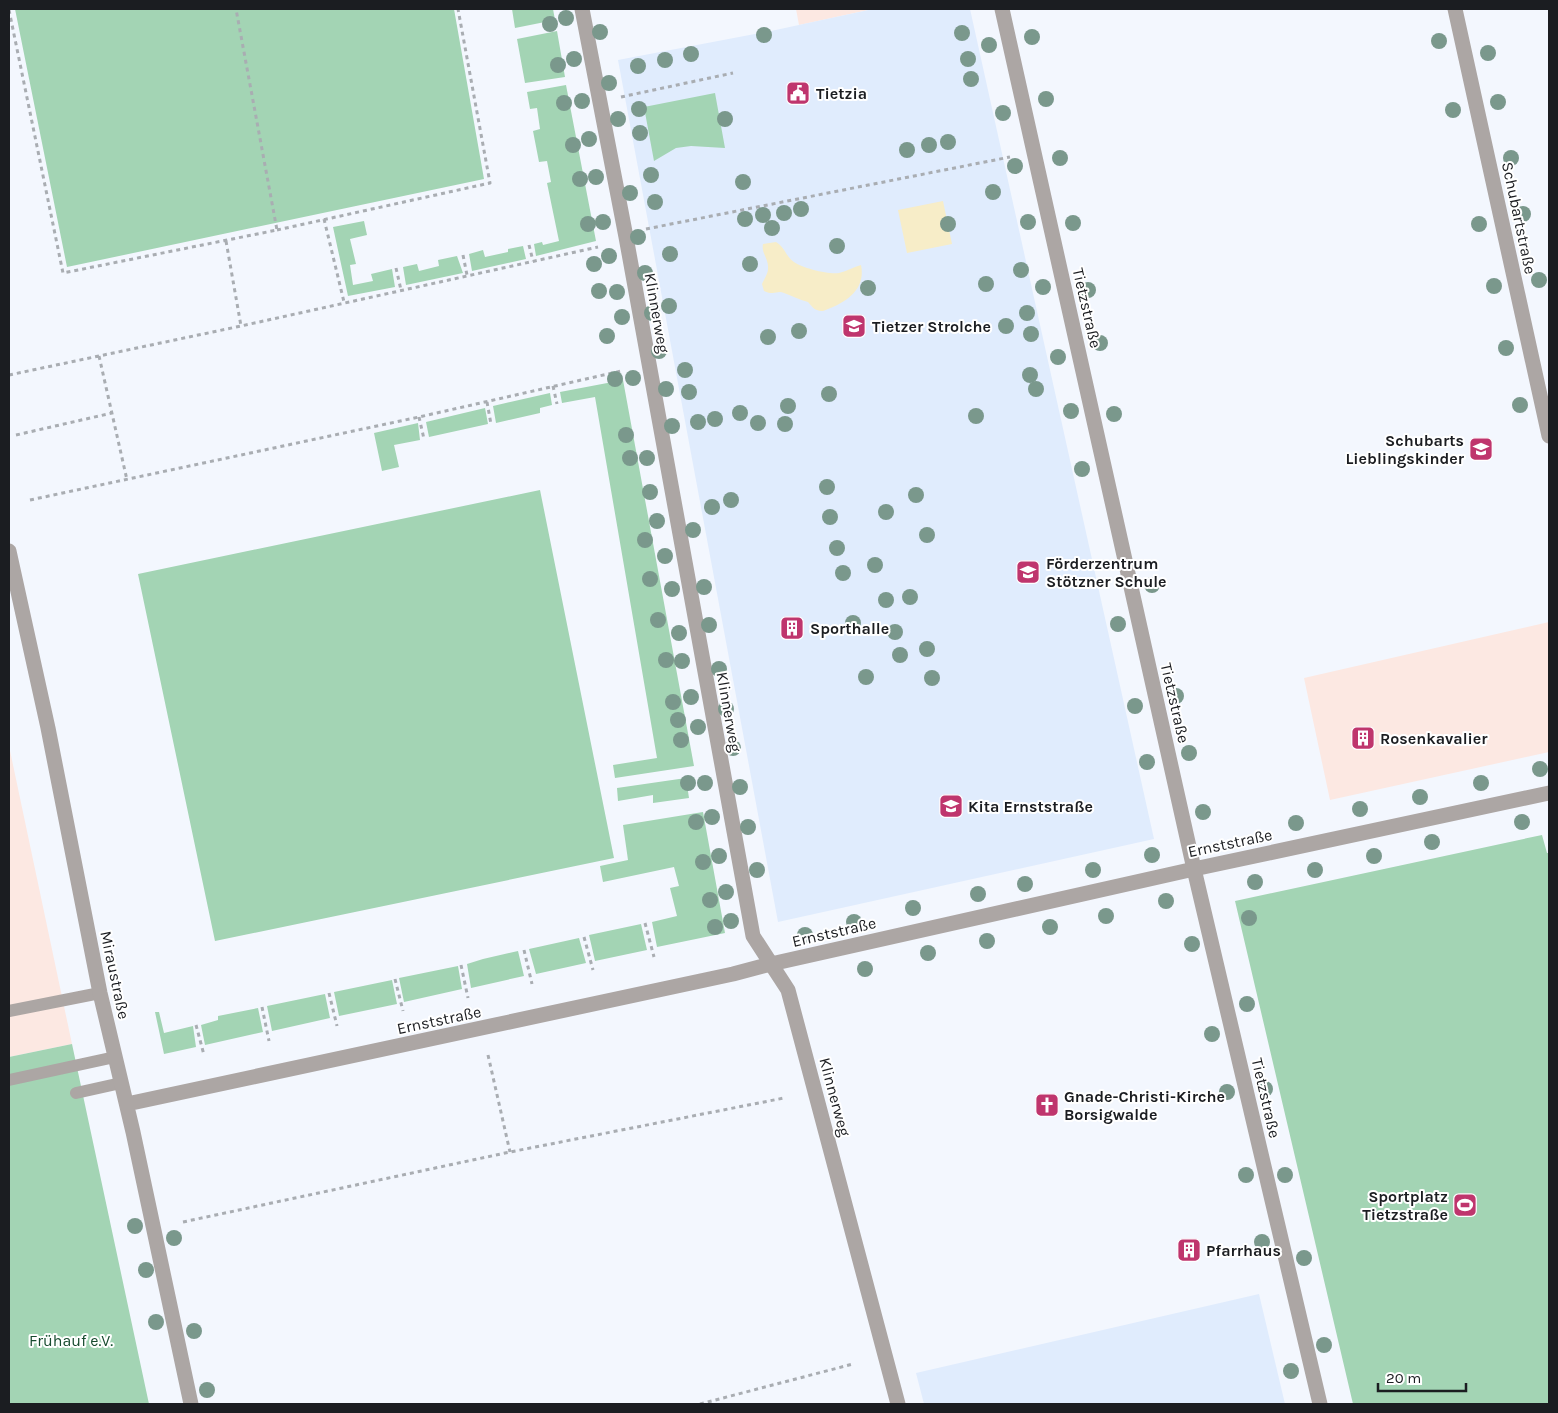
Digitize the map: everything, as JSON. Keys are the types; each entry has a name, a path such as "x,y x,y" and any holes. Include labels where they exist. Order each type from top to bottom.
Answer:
{"street":[{"name":"Klinnerweg","path":"582,9 626,236 752,936 788,990 898,1404"},
{"name":"Tietzstraße","path":"1002,9 1194,868 1320,1404"},
{"name":"Schubartstraße","path":"1456,9 1549,436"},
{"name":"Miraustraße","path":"9,551 48,728 100,993 127,1104 191,1404"},
{"name":"Ernststraße","path":"127,1104 732,974 1194,868 1549,793"}],"lane":[{"path":"9,1011 100,993"},
{"path":"9,1080 115,1057"},
{"path":"76,1093 121,1084"}],"path":[{"path":"236,9 277,230"},
{"path":"9,10 63,274 226,241 490,183 458,9"},
{"path":"620,97 733,74"},
{"path":"644,229 1010,157"},
{"path":"324,219 344,302"},
{"path":"226,241 241,326"},
{"path":"529,245 533,261"},
{"path":"9,374 241,326 598,246"},
{"path":"463,255 467,275"},
{"path":"396,268 401,290"},
{"path":"99,356 127,480"},
{"path":"30,500 419,417 621,371"},
{"path":"553,386 557,404"},
{"path":"486,402 491,424"},
{"path":"16,435 112,414"},
{"path":"419,417 424,439"},
{"path":"646,924 654,957"},
{"path":"584,937 593,970"},
{"path":"524,950 532,984"},
{"path":"461,965 468,998"},
{"path":"396,979 404,1011"},
{"path":"329,993 336,1026"},
{"path":"262,1007 269,1041"},
{"path":"196,1025 204,1055"},
{"path":"488,1055 510,1152"},
{"path":"183,1222 510,1152 784,1098"},
{"path":"700,1404 853,1364"}],"shaded area":[{"path":"796,9 873,9 799,25"},
{"path":"873,9 970,9 1154,839 778,922 618,60 771,31"},
{"path":"1549,622 1549,752 1330,800 1304,678"},
{"path":"9,746 72,1044 9,1057"},
{"path":"1259,1294 1285,1404 924,1404 916,1373"}],"green space":[{"path":"15,9 454,9 484,179 67,267"},
{"path":"512,9 553,9 555,20 515,28"},
{"path":"557,31 565,77 525,83 517,39"},
{"path":"566,85 596,241 536,256 534,244 542,242 543,245 559,241 547,183 551,182 547,161 539,162 533,131 540,129 537,108 530,109 527,92"},
{"path":"715,93 725,148 691,146 676,148 654,161 644,107"},
{"path":"364,221 367,235 350,239 356,264 350,265 353,285 373,281 371,274 392,269 395,287 348,296 333,227"},
{"path":"523,246 526,259 472,271 469,254 483,250 485,257 508,252 508,249"},
{"path":"457,256 463,273 406,285 403,267 417,264 419,271 439,266 438,260"},
{"path":"623,380 694,766 615,778 613,765 657,758 595,397 562,403 560,392"},
{"path":"550,393 552,405 540,408 540,413 496,423 493,406"},
{"path":"485,408 488,424 429,437 426,422"},
{"path":"418,423 420,440 394,445 399,467 382,471 374,433"},
{"path":"540,490 614,858 215,941 138,574"},
{"path":"686,778 689,798 653,803 653,795 618,801 617,788"},
{"path":"703,812 725,933 657,947 652,922 677,916 670,888 679,886 674,867 603,882 600,866 628,860 623,825"},
{"path":"1542,835 1547,853 1549,853 1549,1404 1353,1404 1235,901"},
{"path":"641,924 647,950 595,961 589,935"},
{"path":"579,938 586,963 536,974 529,949"},
{"path":"518,951 524,976 471,988 467,964"},
{"path":"458,966 462,989 404,1002 399,978"},
{"path":"392,980 397,1004 339,1016 334,992"},
{"path":"325,994 330,1018 272,1031 267,1006"},
{"path":"258,1008 263,1032 205,1045 201,1025 218,1020 218,1016"},
{"path":"155,1012 159,1012 164,1033 193,1026 196,1047 164,1054"},
{"name":"Frühauf e.V.","path":"72,1044 149,1404 9,1404 9,1057"}],"sand":[{"path":"943,201 952,244 907,253 898,210"},
{"path":"776,242 794,262 816,271 839,273 861,265 861,281 858,288 842,303 821,311 814,309 808,302 784,293 764,291 762,284 768,265 763,244"}],"place":[{"name":"Tietzia","path":"798,93"},
{"name":"Tietzer Strolche","path":"854,326"},
{"name":"Schubarts Lieblingskinder","path":"1481,449"},
{"name":"Förderzentrum Stötzner Schule","path":"1028,572"},
{"name":"Sporthalle","path":"792,628"},
{"name":"Rosenkavalier","path":"1363,738"},
{"name":"Kita Ernststraße","path":"951,806"},
{"name":"Gnade-Christi-Kirche Borsigwalde","path":"1047,1105"},
{"name":"Sportplatz Tietzstraße","path":"1465,1205"},
{"name":"Pfarrhaus","path":"1189,1250"}]}
